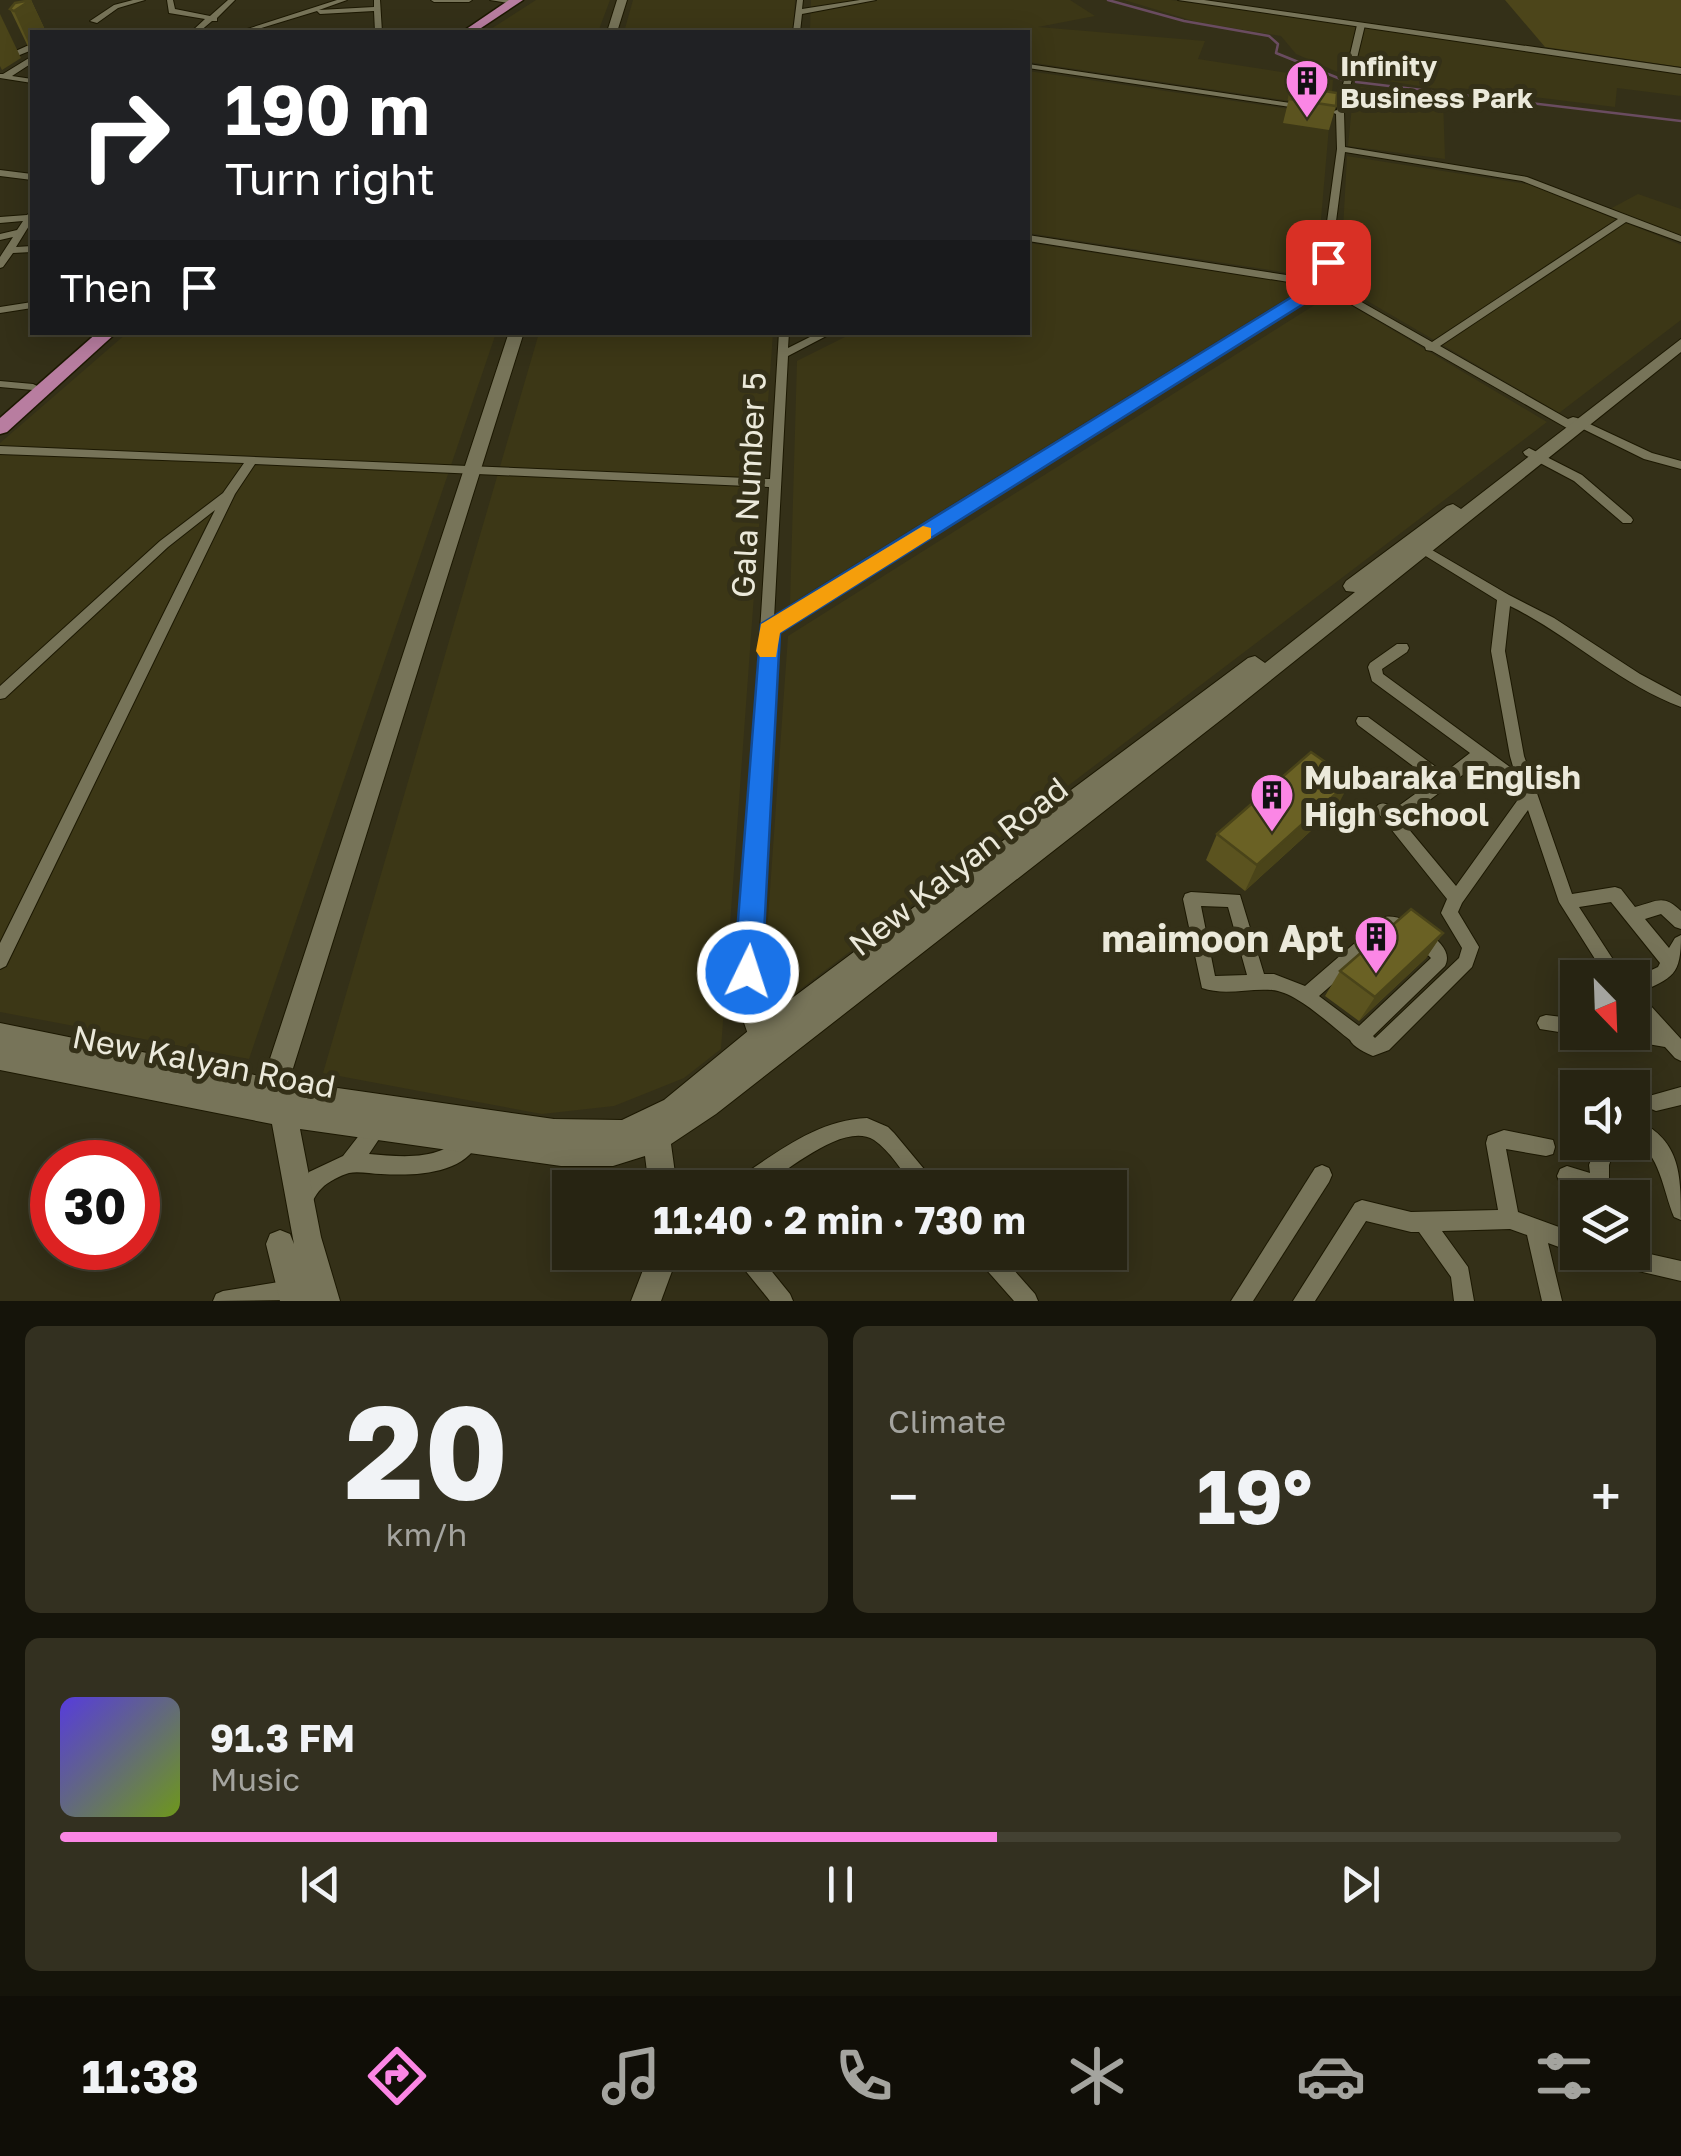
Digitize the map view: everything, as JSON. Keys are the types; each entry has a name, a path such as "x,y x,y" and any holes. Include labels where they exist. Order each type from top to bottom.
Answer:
{"main road":[{"path":"471,30 519,1"},
{"path":"480,30 519,1"},
{"path":"0,415 93,335"},
{"path":"0,428 106,335"}],"street":[{"path":"94,21 116,6 142,0"},
{"path":"170,0 172,11 179,14 217,18"},
{"path":"199,30 217,18 232,0"},
{"path":"248,30 344,0"},
{"path":"434,0 469,0"},
{"path":"493,0 519,1"},
{"path":"613,30 622,0"},
{"path":"798,30 800,0"},
{"path":"798,12 873,0"},
{"path":"1184,0 1681,70"},
{"path":"1292,15 1309,0"},
{"path":"313,10 375,5 379,30"},
{"path":"1323,284 1341,149 1340,112 1361,24"},
{"path":"0,61 30,47"},
{"path":"2,76 30,61"},
{"path":"1030,66 1340,112"},
{"path":"2,76 30,81"},
{"path":"1341,149 1524,180 1681,240"},
{"path":"12,175 30,165"},
{"path":"0,173 30,177"},
{"path":"0,220 30,216"},
{"path":"1430,348 1625,218"},
{"path":"0,265 30,219"},
{"path":"0,237 20,232"},
{"path":"1030,238 1323,284 1430,348 1574,424 1648,456 1681,465"},
{"path":"9,250 30,248"},
{"path":"769,629 1323,284"},
{"path":"0,310 30,304"},
{"path":"326,1301 292,1156 274,1106 517,335"},
{"name":"Gala Number 5","path":"762,1048 746,1002 784,335"},
{"path":"782,355 823,335"},
{"path":"661,1170 655,1129 1212,705 1535,455 1681,336"},
{"path":"1619,387 1681,344"},
{"path":"0,384 32,388"},
{"path":"0,450 774,483"},
{"path":"1535,455 1578,478 1627,520"},
{"path":"0,961 229,494 252,460"},
{"path":"0,694 164,544 229,494"},
{"path":"1417,546 1504,598 1544,615 1642,685 1681,702"},
{"path":"1504,598 1498,652 1528,792 1568,902 1605,960"},
{"path":"1402,648 1375,667 1377,677 1528,792"},
{"path":"1363,721 1444,781"},
{"path":"1456,898 1387,815 1444,781 1481,753"},
{"path":"1420,938 1450,916 1456,898 1528,792"},
{"path":"1568,902 1615,894 1670,962"},
{"path":"1258,982 1234,900 1191,899 1208,982 1258,982 1274,982 1307,995 1368,1046 1383,1044 1466,962 1471,947 1450,916"},
{"path":"1633,915 1664,906 1681,922"},
{"path":"1307,995 1390,922 1404,924 1438,955 1439,961 1358,1038"},
{"path":"1650,981 1658,978 1681,943"},
{"path":"1650,1018 1675,1045"},
{"path":"1546,1023 1560,1025"},
{"name":"New Kalyan Road","path":"0,1035 274,1106"},
{"path":"1650,1039 1675,1045"},
{"name":"New Kalyan Road","path":"0,1057 274,1106 598,1136 655,1129"},
{"path":"1656,1102 1681,1096"},
{"name":"New Kalyan Road","path":"338,1112 378,1127 600,1153 629,1148 655,1129"},
{"path":"300,1202 316,1179 350,1163 378,1127"},
{"path":"771,1170 836,1130 860,1127 878,1131 912,1170"},
{"path":"1650,1136 1657,1144 1681,1210"},
{"path":"1510,1219 1496,1144 1504,1139 1546,1146"},
{"path":"350,1163 425,1166 458,1154 471,1140"},
{"path":"1241,1301 1322,1175"},
{"path":"1568,1176 1576,1180"},
{"path":"1303,1301 1358,1213 1368,1209 1424,1222 1510,1219 1560,1237"},
{"path":"1424,1222 1461,1274 1464,1301"},
{"path":"1536,1228 1552,1301"},
{"path":"223,1300 293,1296 280,1244"},
{"path":"1650,1264 1681,1271"},
{"path":"646,1301 658,1270"},
{"path":"758,1270 783,1301"},
{"path":"1000,1270 1028,1301"}],"shaded area":[{"path":"536,0 610,0 599,30 489,30"},
{"path":"633,0 795,0 793,30 625,30"},
{"path":"811,0 1070,0 1095,16 1038,27 1205,41 1198,59 1333,80 1331,107 1030,62 1030,30 810,29"},
{"path":"1124,0 1171,0 1681,71 1681,96 1617,88 1615,107 1460,88 1458,92 1342,74 1296,54 1281,36 1197,22"},
{"path":"1505,0 1681,0 1681,67 1545,47"},
{"path":"1030,71 1330,115 1316,277 1030,233"},
{"path":"1354,86 1443,99 1445,159 1348,146"},
{"path":"1347,156 1532,185 1681,245 1681,320 1559,413 1340,285"},
{"path":"1638,194 1681,209 1681,237 1610,209"},
{"path":"1030,243 1308,285 790,604 797,361 849,335 1030,335"},
{"path":"1332,294 1547,422 765,1016 763,989 788,636"},
{"path":"125,335 495,335 249,1059 0,1012 0,443"},
{"path":"538,335 773,335 721,1049 684,1078 614,1106 542,1114 323,1073"}],"building":[{"path":"31,0 14,11 10,9 15,3"},
{"path":"1292,86 1337,93 1336,106 1289,99"},
{"path":"1311,752 1351,780 1257,865 1217,834"},
{"path":"1411,909 1443,933 1375,997 1340,971"}],"waterway":[{"path":"1108,0 1184,21 1269,36 1278,44 1276,53 1343,80"},
{"path":"1356,82 1681,121"}],"slow traffic":[{"path":"768,651 769,629 923,533"}],"place":[{"name":"Infinity Business Park","path":"1307,119"},
{"name":"Mubaraka English High school","path":"1272,833"},
{"name":"maimoon Apt","path":"1376,975"}],"route":[{"path":"748,972 769,629 1323,284 1328,262"}]}
